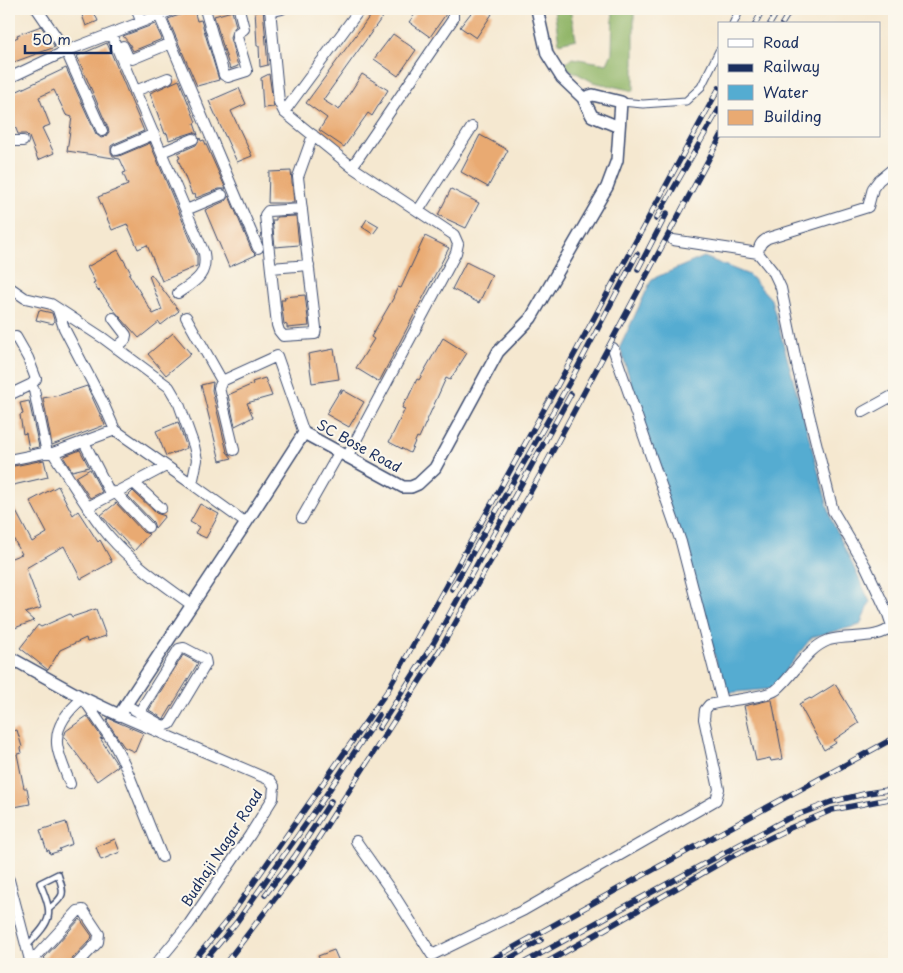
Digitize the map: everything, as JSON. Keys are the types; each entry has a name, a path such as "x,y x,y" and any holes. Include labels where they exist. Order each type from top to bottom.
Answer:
{"street":[{"path":"37,9 66,51 102,131"},
{"path":"136,9 141,22"},
{"path":"9,78 66,51 175,9"},
{"path":"205,9 224,75 228,78 247,72 237,37 238,33 244,29 239,9"},
{"path":"282,9 270,11 280,102 284,112 352,166 454,235 458,244 456,254 343,455 302,518"},
{"path":"284,112 360,9"},
{"path":"352,166 452,19 453,9"},
{"path":"538,9 547,54 562,78 583,98 592,116 619,127"},
{"path":"734,22 740,9"},
{"path":"159,14 258,248"},
{"path":"114,32 130,59 171,43"},
{"path":"114,32 135,91 206,259 200,278 178,293"},
{"path":"583,98 593,95 621,102 643,104 686,101 701,88 718,53"},
{"path":"135,91 168,78"},
{"name":"SC Bose Road","path":"122,710 304,433 403,487 418,484 435,468 498,352 531,318 606,187 617,160 621,102"},
{"path":"418,211 472,127"},
{"path":"117,150 154,134"},
{"path":"302,209 266,213 279,331 283,336 310,336 315,334 316,328 309,265 302,209 298,177 313,135"},
{"path":"162,152 194,139"},
{"path":"9,141 23,141"},
{"path":"758,254 762,242 768,238 868,207 873,188 879,180 894,168"},
{"path":"186,210 222,195"},
{"path":"356,841 392,892 432,955 524,910 716,800 719,789 704,714 708,705 774,691 815,649 827,641 839,637 879,634 892,626 866,567 833,511 798,370 781,288 774,273 758,254 673,240"},
{"path":"271,268 309,265"},
{"path":"11,292 25,298 51,304 170,387 188,428 197,460 192,484"},
{"path":"58,310 64,328 115,430 246,523"},
{"path":"186,317 222,381"},
{"path":"114,318 126,335 125,340 116,348"},
{"path":"9,338 16,337 28,358 36,379 32,384 9,395"},
{"path":"614,348 681,542 722,701"},
{"path":"234,450 219,388 222,381 277,356 304,433"},
{"path":"34,390 50,453 110,537 147,572 192,605"},
{"path":"863,412 894,395"},
{"path":"9,460 50,453 115,430"},
{"path":"84,442 113,494 148,527"},
{"path":"88,507 166,466"},
{"path":"134,483 161,508"},
{"path":"9,657 83,698 122,710 139,713 163,726 170,724 206,664 205,659 184,648 179,648 139,713"},
{"path":"70,784 56,740 65,716 72,706 83,698"},
{"path":"83,698 113,742 125,765 162,857"},
{"name":"Budhaji Nagar Road","path":"122,710 270,780 274,786 273,798 250,835 189,924 156,964"},
{"path":"9,880 31,963 41,959 78,911 83,910 99,934 99,937 98,942 77,964"}],"lane":[{"path":"27,946 49,919 50,908 40,883 58,874 64,890 62,898 50,908"}],"green space":[{"path":"554,9 570,9 576,39 559,43"},
{"path":"613,9 634,9 634,91 593,82 563,66 572,58 607,64 612,53"}],"water":[{"path":"704,257 749,275 771,299 832,521 870,602 860,625 812,637 771,689 726,693 620,347 652,279"}],"building":[{"path":"255,9 263,9 268,65 260,67 259,46 257,46"},
{"path":"375,9 388,9 323,100 339,110 362,74 388,90 372,116 368,113 344,147 319,130 327,118 306,103"},
{"path":"419,9 442,9 446,11 446,14 430,37 409,22"},
{"path":"474,9 485,9 492,14 476,38 460,27"},
{"path":"93,10 98,21 86,26 82,15"},
{"path":"194,10 197,21 201,20 219,80 197,86 168,19"},
{"path":"232,11 236,26 230,38 238,66 230,69 214,16"},
{"path":"155,24 162,39 133,51 123,36"},
{"path":"41,26 55,47 9,64 9,41 18,37 17,35"},
{"path":"393,34 416,50 398,76 374,59"},
{"path":"107,43 144,131 114,144 111,146 111,152 113,156 119,156 150,143 197,255 197,266 162,281 147,245 138,249 127,224 112,230 98,197 128,185 123,173 126,172 120,159 67,151 72,117 66,115 54,90 39,97 50,125 42,128 54,153 38,160 29,137 26,134 18,134 9,111 9,95 66,68 96,134 101,138 105,137 109,132 108,128 77,56"},
{"path":"269,74 274,107 263,108 261,78"},
{"path":"179,80 196,122 194,123 198,135 194,132 169,140 150,93"},
{"path":"239,88 246,104 231,111 252,156 237,162 209,101"},
{"path":"480,135 508,150 488,187 461,172"},
{"path":"200,138 201,141 204,140 226,189 219,189 196,198 195,194 192,195 178,159 180,158 178,153 196,145"},
{"path":"291,171 294,203 268,203 269,172"},
{"path":"451,189 479,203 466,228 438,215"},
{"path":"229,196 252,251 256,255 229,267 205,210 225,201"},
{"path":"296,216 299,245 275,247 272,220 276,220 276,217"},
{"path":"367,219 379,226 373,234 362,227"},
{"path":"425,236 449,248 379,382 356,368 374,339 371,337 398,287 401,288"},
{"path":"118,250 131,273 129,274 153,314 162,310 149,276 151,274 179,311 161,325 159,322 139,338 98,291 87,267"},
{"path":"466,262 492,275 479,303 452,289"},
{"path":"305,295 309,326 287,328 287,325 284,324 281,300 285,300 284,297"},
{"path":"39,310 52,313 53,324 36,320"},
{"path":"173,333 191,354 166,375 148,354"},
{"path":"443,338 467,353 450,380 446,378 419,438 417,437 410,453 389,442 405,409 402,408 406,399"},
{"path":"334,349 339,379 312,383 308,354"},
{"path":"265,378 272,396 247,403 253,417 235,426 228,395 253,384 252,382"},
{"path":"213,382 212,390 227,452 232,458 220,461 201,385"},
{"path":"87,386 105,425 52,445 43,398 60,395"},
{"path":"341,389 341,394 343,390 364,402 349,427 326,414"},
{"path":"29,401 39,447 29,449 26,433 23,434 20,415 23,414 20,403"},
{"path":"178,422 187,448 166,456 156,431"},
{"path":"80,450 89,467 72,471 64,458"},
{"path":"44,460 48,477 9,486 9,467"},
{"path":"90,469 102,492 90,498 76,477"},
{"path":"58,486 73,515 78,511 98,542 100,540 112,562 81,579 64,546 26,568 41,608 25,613 34,621 9,630 9,559 22,554 13,538 9,540 9,498 32,542 47,533 30,501"},
{"path":"133,491 156,513 165,516 155,528 153,522 128,496"},
{"path":"116,503 143,532 149,534 134,551 101,515"},
{"path":"200,504 219,514 206,538 195,533 199,527 190,522"},
{"path":"96,609 106,636 87,642 86,638 60,650 48,670 20,648 38,625 41,627 70,614 72,617"},
{"path":"183,655 198,663 164,719 149,710"},
{"path":"835,684 859,723 834,740 836,743 824,750 799,704"},
{"path":"772,700 783,759 771,761 770,758 756,761 744,706"},
{"path":"87,716 118,766 97,781 64,737 66,731"},
{"path":"108,718 143,733 135,752 124,747 107,721"},
{"path":"17,730 22,753 17,754 24,788 27,788 30,804 9,808 9,732"},
{"path":"66,822 72,844 50,854 49,850 47,851 40,830"},
{"path":"115,839 120,852 101,860 96,847"},
{"path":"80,919 92,936 91,939 72,959 70,964 50,964 44,958"},
{"path":"334,950 340,964 322,964 318,956"}],"railway":[{"path":"756,22 763,9"},
{"path":"771,22 779,9"},
{"path":"783,22 791,9"},
{"path":"191,964 229,918 388,690 556,388 718,90"},
{"path":"656,219 718,111"},
{"path":"225,964 303,862 441,648 541,473 720,138"},
{"path":"638,269 667,213"},
{"path":"452,589 572,378 637,254"},
{"path":"379,728 433,644 571,394"},
{"path":"202,964 236,923 320,804 379,715"},
{"path":"484,964 894,738"},
{"path":"522,964 787,819 831,802 894,789"},
{"path":"544,964 731,857 790,828 832,810 894,798"},
{"path":"265,895 295,856 331,801"},
{"path":"500,964 541,940"}]}
